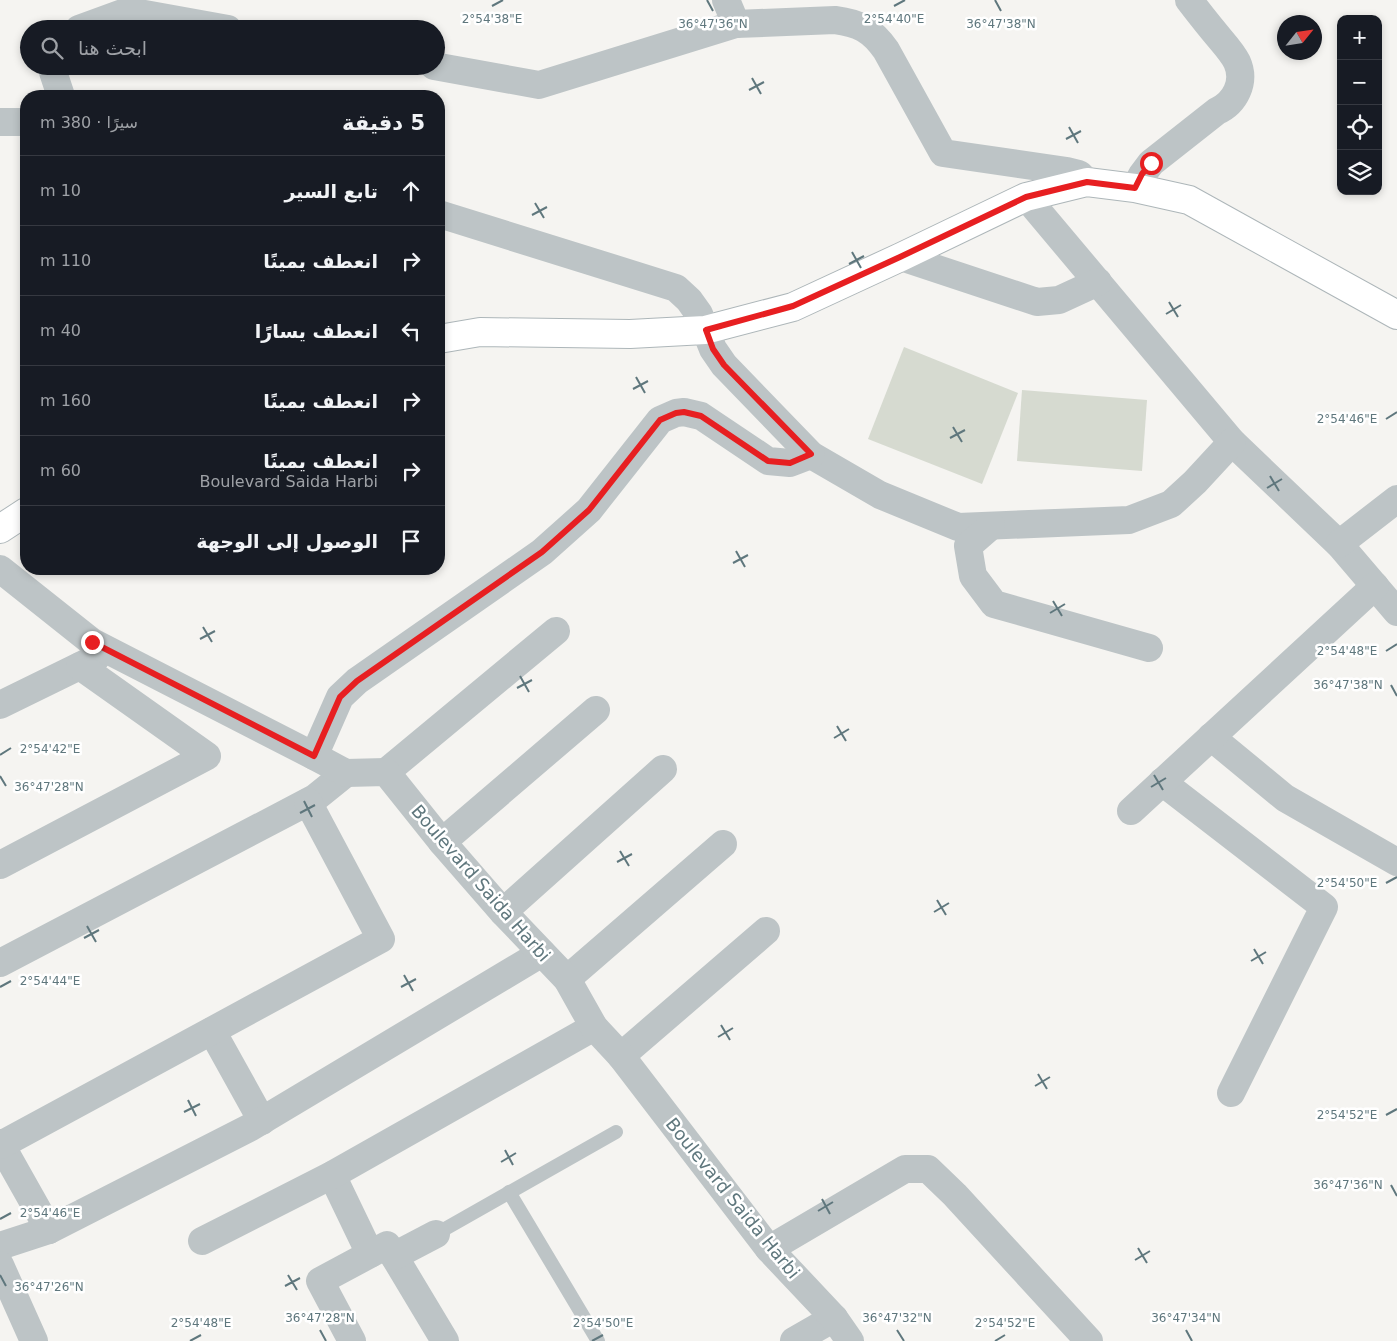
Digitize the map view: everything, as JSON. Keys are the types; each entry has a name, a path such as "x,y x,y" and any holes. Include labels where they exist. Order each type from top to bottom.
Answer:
{"main road":[{"path":"445,338 480,332 630,334 706,330 793,306 1026,197 1087,182 1135,188 1188,200 1397,315"},
{"path":"0,528 20,516"}],"street":[{"path":"1135,188 1142,174 1151,163 1217,111 1224,108 1235,96 1239,88 1240,71 1234,56 1189,0"},
{"path":"102,20 128,10 181,20"},
{"path":"445,68 539,85 731,12 848,21 859,25 879,40 942,153 1073,172 1087,182"},
{"path":"54,75 59,90"},
{"path":"0,122 20,122"},
{"path":"1026,197 1232,442 1339,544 1397,612"},
{"path":"445,216 676,288 689,300 699,314 713,349 724,365 811,454 880,495 958,527 1129,520 1171,504 1195,482 1232,442"},
{"path":"900,257 1038,302 1059,300 1098,282"},
{"path":"314,756 340,697 346,691 357,681 542,552 589,510 660,420 676,413 684,412 701,416 768,461 790,463 811,454"},
{"path":"1339,544 1397,499"},
{"path":"991,526 968,546 972,576 994,604 1149,648"},
{"path":"0,569 92,642 346,773 386,772 556,631"},
{"path":"1131,811 1375,586"},
{"path":"0,705 110,651"},
{"path":"0,865 207,756 80,666"},
{"path":"442,842 596,710"},
{"path":"1211,737 1285,798 1397,862"},
{"path":"503,912 664,769"},
{"name":"Boulevard Saida Harbi","path":"386,772 442,842 503,912 567,979 594,1027 621,1056 769,1249 834,1318 850,1341"},
{"path":"0,963 308,802 346,773"},
{"path":"1162,782 1324,907 1231,1093"},
{"path":"49,1230 1,1144 381,939 308,802"},
{"path":"567,979 723,844"},
{"path":"621,1056 766,931"},
{"path":"0,1246 49,1230 262,1121 542,954"},
{"path":"202,1241 332,1175 594,1027"},
{"path":"212,1031 262,1121"},
{"path":"769,1249 905,1169 928,1169 955,1195 1089,1341"},
{"path":"332,1175 382,1255 445,1341"},
{"path":"352,1341 320,1282 436,1234"},
{"path":"0,1264 34,1341"},
{"path":"794,1341 834,1318"}],"lane":[{"path":"436,1234 616,1132"},
{"path":"509,1192 598,1341"}],"shaded area":[{"path":"904,347 1018,393 982,484 868,439"},
{"path":"1022,390 1147,400 1142,471 1017,461"}],"route":[{"path":"92,642 314,756 340,697 357,681 542,552 589,510 660,420 676,413 684,412 701,416 768,461 790,463 811,454 724,365 713,349 706,330 793,306 1026,197 1087,182 1135,188 1142,174 1151,163"}]}
